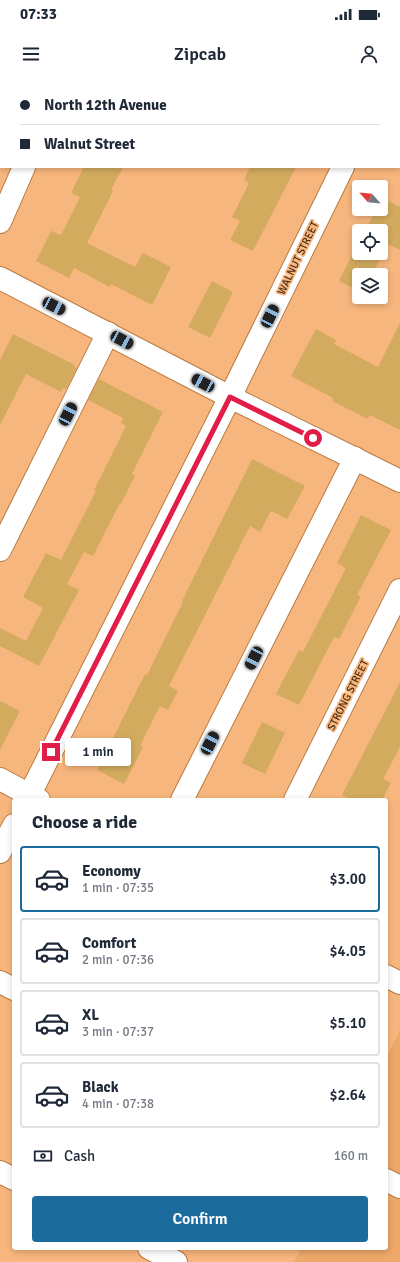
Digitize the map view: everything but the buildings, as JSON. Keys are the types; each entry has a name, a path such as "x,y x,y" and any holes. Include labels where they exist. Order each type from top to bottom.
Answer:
{"street":[{"path":"0,222 24,168"},
{"name":"WALNUT STREET","path":"32,798 343,168"},
{"path":"0,278 230,397 400,481"},
{"path":"0,550 108,333"},
{"path":"183,798 354,458"},
{"name":"STRONG STREET","path":"296,798 400,590"},
{"path":"0,779 32,798"},
{"path":"0,852 12,829"},
{"path":"388,977 400,983"},
{"path":"0,982 12,988"},
{"path":"0,1172 12,1178"},
{"path":"388,1181 400,1187"},
{"path":"153,1250 176,1262"}],"shaded area":[{"path":"400,1030 400,1262 294,1262 301,1250 388,1250 388,1054"}],"route":[{"path":"51,752 230,397 313,438"}]}
